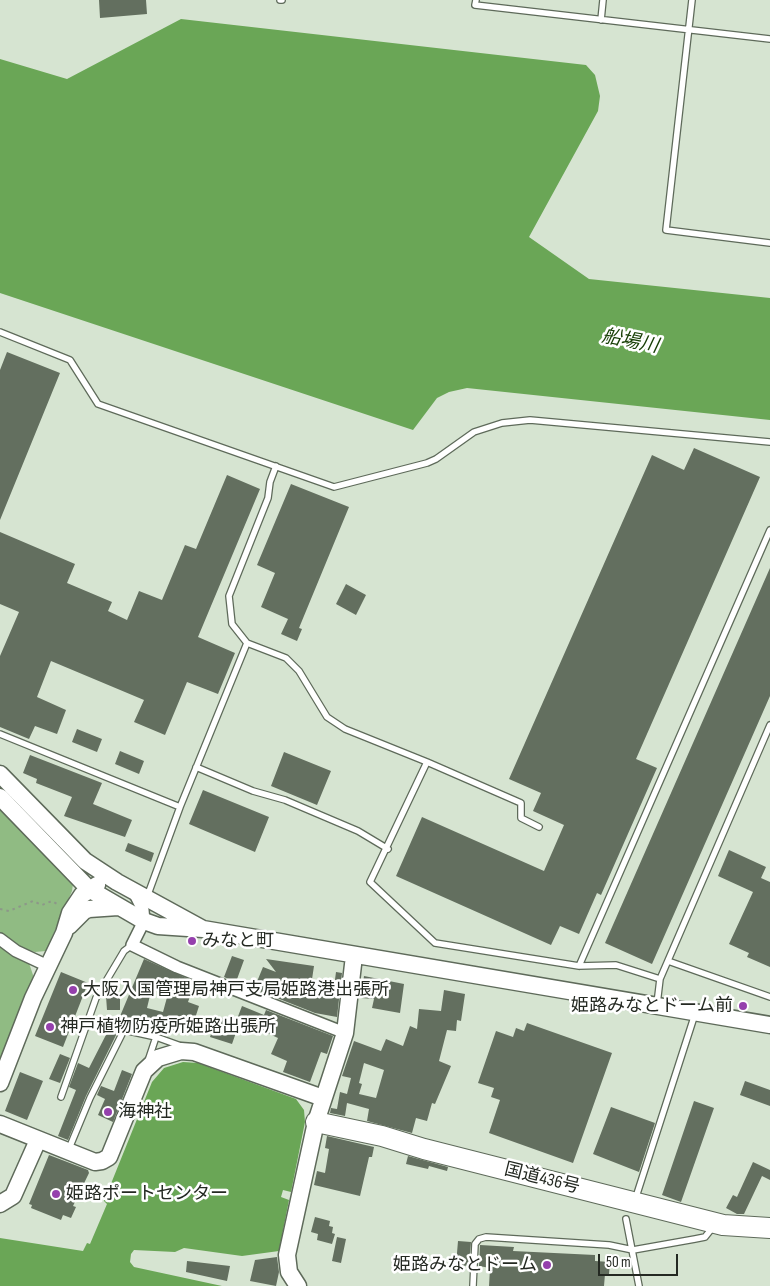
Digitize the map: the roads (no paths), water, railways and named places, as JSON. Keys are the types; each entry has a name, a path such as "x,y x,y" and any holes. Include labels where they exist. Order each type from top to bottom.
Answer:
{"highway":[{"name":"国道436号","path":"316,1122 382,1136 630,1211 715,1223 770,1228"}],"street":[{"path":"0,774 85,861 117,882 203,929"},
{"path":"0,797 89,888 144,922 174,929 203,929 770,1025"},
{"path":"84,911 90,876 85,861"},
{"path":"0,1083 48,966 64,933 70,913 89,888 117,882"},
{"path":"140,895 144,922 132,945 177,967 345,1033"},
{"path":"64,933 84,911 95,907 118,907"},
{"path":"0,940 16,951 48,966"},
{"path":"298,1286 289,1272 287,1255 316,1122 345,1033 354,956"},
{"path":"0,1124 95,1162 102,1161 109,1157 144,1071 165,1054 181,1051 194,1052 323,1098"},
{"path":"0,1204 12,1196 38,1140"}],"lane":[{"path":"476,0 475,5 770,39"},
{"path":"601,20 603,0"},
{"path":"692,0 666,230 770,243"},
{"path":"0,332 70,360 98,404 334,487 436,460 474,432 502,423 530,420 770,442"},
{"path":"276,466 270,482 268,498 229,596 232,624 247,643 286,658 299,671 327,716 345,730 427,762 521,803 521,818 540,827"},
{"path":"579,966 770,530"},
{"path":"140,895 180,807 247,643"},
{"path":"656,1006 660,979 770,725"},
{"path":"0,734 180,807"},
{"path":"427,762 388,848 370,882 435,943 579,966 616,965 660,979"},
{"path":"196,767 253,791 294,804 358,831 388,848"},
{"path":"61,1097 96,998 124,951 132,945"},
{"path":"668,961 770,997"},
{"path":"639,1286 632,1250 630,1211 696,1012"},
{"path":"68,1151 90,1098 124,1030 129,1029 156,1037 194,1052"},
{"path":"144,1071 156,1037"},
{"path":"473,1286 475,1244 486,1237 609,1245 632,1250 705,1236 715,1223"}],"water":[{"name":"船場川","path":"181,19 586,65 595,75 600,96 598,111 529,237 589,279 770,298 770,420 467,388 449,392 437,398 413,430 0,293 0,59 67,79"},
{"path":"183,1062 198,1063 296,1099 304,1110 305,1122 291,1192 283,1190 281,1197 289,1200 279,1251 242,1256 184,1248 175,1252 134,1250 131,1254 130,1262 134,1267 222,1286 0,1286 0,1238 83,1251 87,1243 90,1244 107,1204 104,1201 152,1082 164,1068"}],"place":[{"name":"みなと町","path":"192,941"},
{"name":"大阪入国管理局神戸支局姫路港出張所","path":"73,990"},
{"name":"姫路みなとドーム前","path":"743,1006"},
{"name":"神戸植物防疫所姫路出張所","path":"50,1027"},
{"name":"海神社","path":"108,1112"},
{"name":"姫路ポートセンター","path":"56,1194"},
{"name":"姫路みなとドーム","path":"547,1265"}]}
